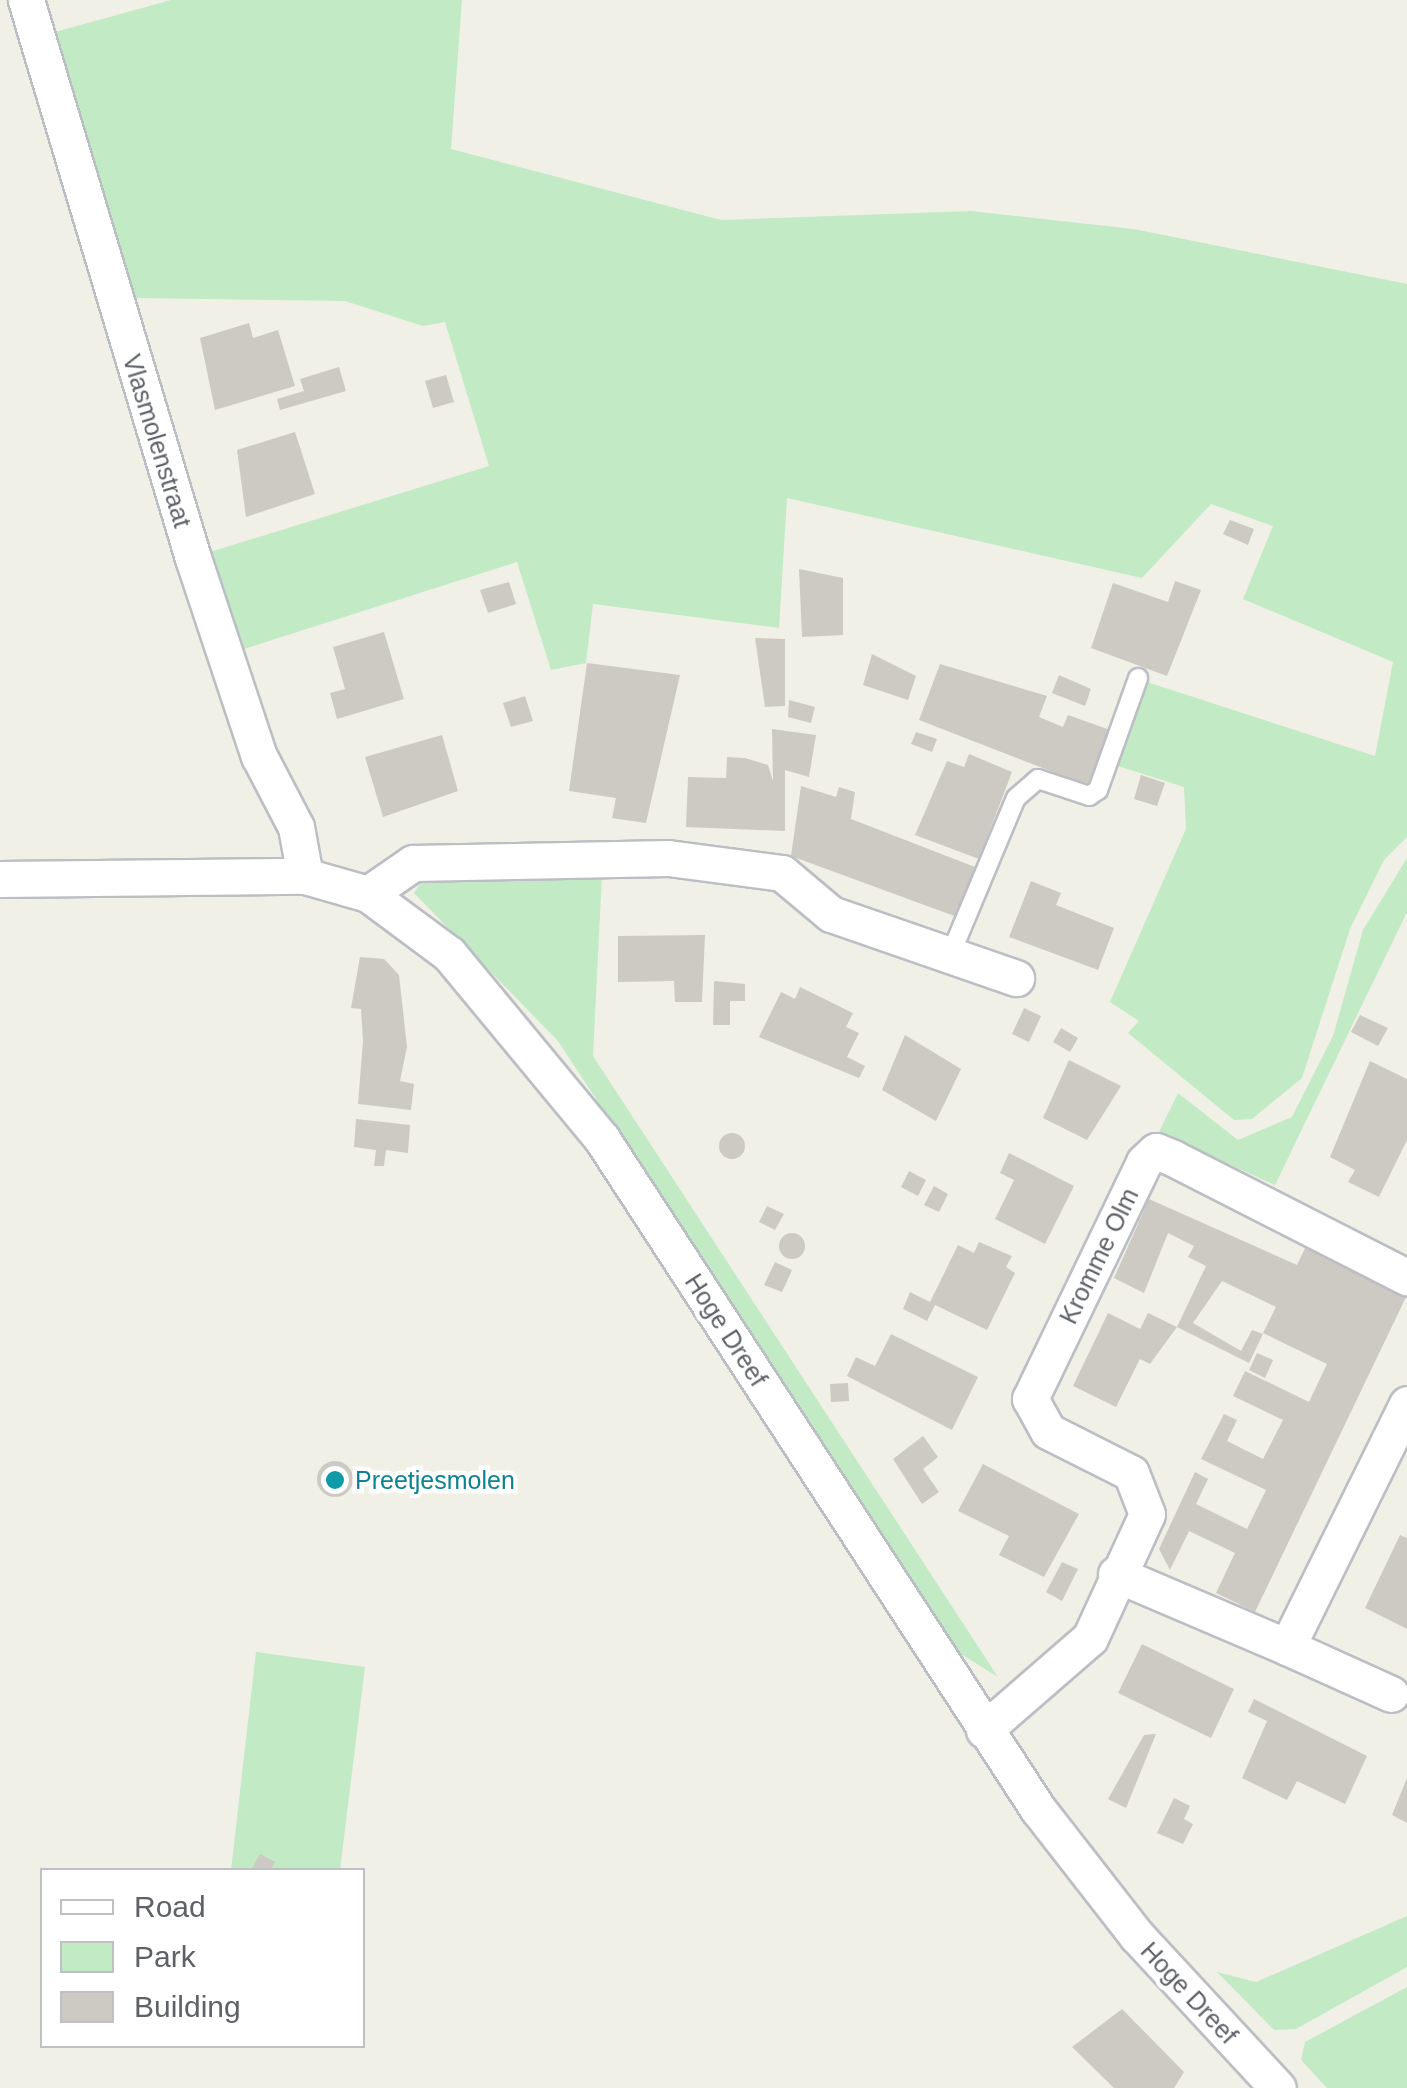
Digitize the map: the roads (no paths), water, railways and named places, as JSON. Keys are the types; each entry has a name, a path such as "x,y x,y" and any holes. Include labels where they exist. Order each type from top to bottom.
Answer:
{"street":[{"name":"Vlasmolenstraat","path":"26,0 193,558 259,756 296,827 305,876"},
{"path":"368,894 413,862 668,858 782,873 832,914 1016,978"},
{"name":"Hoge Dreef","path":"0,879 305,876 368,894 448,954 602,1139 984,1730 1137,1936 1278,2088"},
{"name":"Kromme Olm","path":"984,1730 1090,1638 1116,1574 1147,1514 1131,1473 1048,1431 1030,1399 1144,1162 1156,1151 1174,1158 1407,1277"},
{"path":"1287,1647 1407,1404"},
{"path":"1116,1574 1391,1694"}],"lane":[{"path":"950,958 1016,798 1038,779 1089,796 1098,790 1138,678"}],"place":[{"name":"Preetjesmolen","path":"335,1480"}]}
